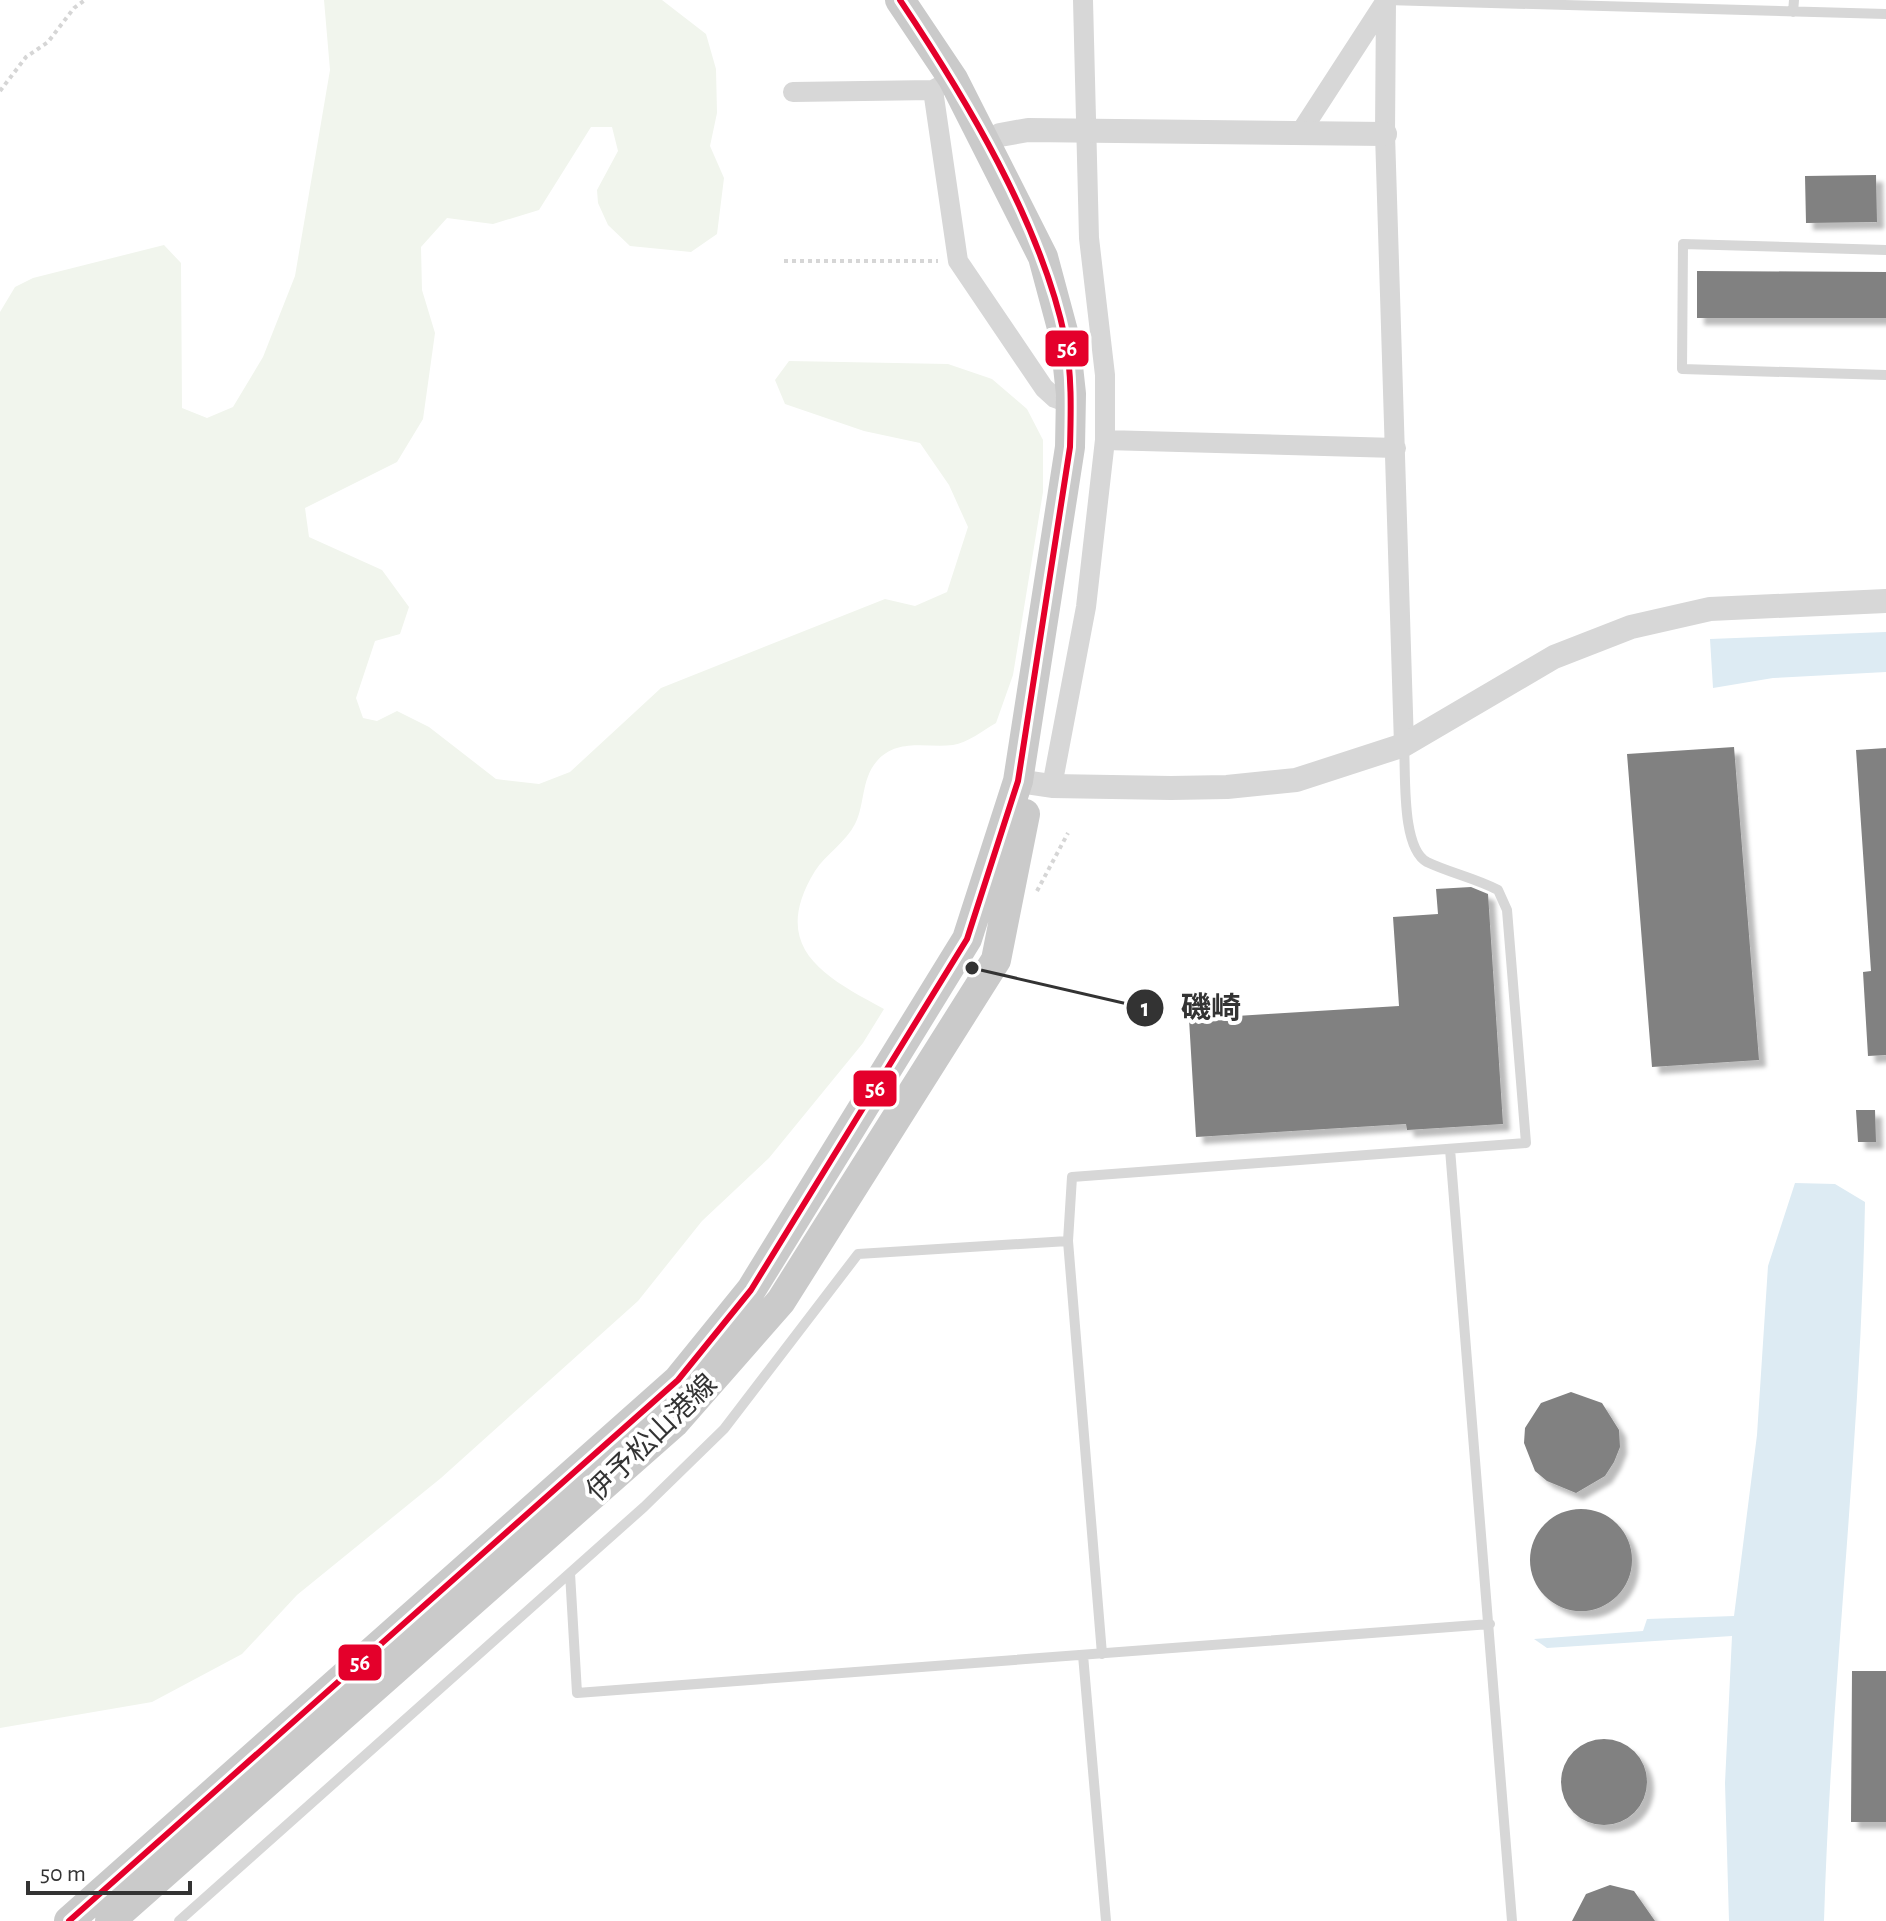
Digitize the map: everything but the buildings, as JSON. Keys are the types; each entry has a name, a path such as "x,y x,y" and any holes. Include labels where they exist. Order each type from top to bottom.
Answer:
{"main road":[{"name":"伊予松山港線","path":"69,1921 687,1369 751,1290 967,939 1018,781 1070,447 1071,404 1065,339 1043,257 987,143 943,84 900,0"},
{"name":"伊予松山港線","path":"110,1921 674,1423 781,1301 996,960 1025,814 1018,781"}],"street":[{"path":"1052,786 1086,607 1105,440 1105,375 1090,252 1083,0"},
{"path":"1300,133 1386,0"},
{"path":"1386,0 1385,134 1404,745"},
{"path":"793,92 943,84 958,261 1044,388 1055,398 1071,404"},
{"path":"987,143 1014,131 1385,134"},
{"path":"1105,440 1396,448"},
{"path":"1018,781 1052,786 1227,787 1296,780 1404,745 1554,657 1631,627 1710,609 1886,601"}],"lane":[{"path":"1386,0 1886,14"},
{"path":"1793,12 1794,0"},
{"path":"1886,250 1683,244 1682,369 1886,375"},
{"path":"1102,1654 1068,1241 1072,1177 1526,1143 1507,910 1498,890 1424,861 1414,849 1409,833 1404,745"},
{"path":"1450,1149 1512,1921"},
{"path":"179,1921 570,1573 724,1429 858,1254 1068,1241"},
{"path":"570,1573 577,1693 1490,1624"},
{"path":"1083,1655 1106,1921"}],"path":[{"path":"0,91 26,57 48,42 74,8 85,0"},
{"path":"784,261 958,261"}],"shaded area":[{"path":"324,0 662,0 706,34 716,69 717,113 710,146 724,178 717,234 691,252 630,246 608,225 598,203 597,190 618,151 612,127 591,127 539,210 493,224 447,218 421,247 422,290 435,333 423,419 397,462 305,508 309,537 382,570 409,607 400,634 375,641 356,698 363,718 377,721 397,711 429,727 496,779 539,784 570,772 661,688 885,599 915,606 947,592 968,527 949,485 920,443 864,431 785,404 775,380 789,361 948,364 992,379 1027,409 1043,440 1043,492 1013,675 996,723 958,744 894,749 872,768 855,824 815,871 802,898 798,921 801,940 810,957 824,972 884,1009 863,1043 769,1158 702,1221 638,1301 441,1478 297,1595 242,1654 152,1702 0,1728 0,312 15,287 33,278 164,245 181,263 182,408 207,418 233,407 263,357 295,276 330,70"},
{"path":"1886,632 1886,672 1773,678 1713,688 1710,639"},
{"path":"1795,1183 1835,1184 1865,1202 1858,1382 1824,1921 1729,1921 1725,1783 1732,1636 1547,1648 1534,1639 1643,1631 1647,1619 1734,1616 1757,1435 1768,1266"}],"transit line":[{"name":"56","path":"69,1921 678,1380 751,1290 967,939 1018,781 1070,447 1070,378 1065,338 1054,294 1019,206 974,119 900,0"}],"place":[{"name":"磯崎","path":"972,968"}]}
